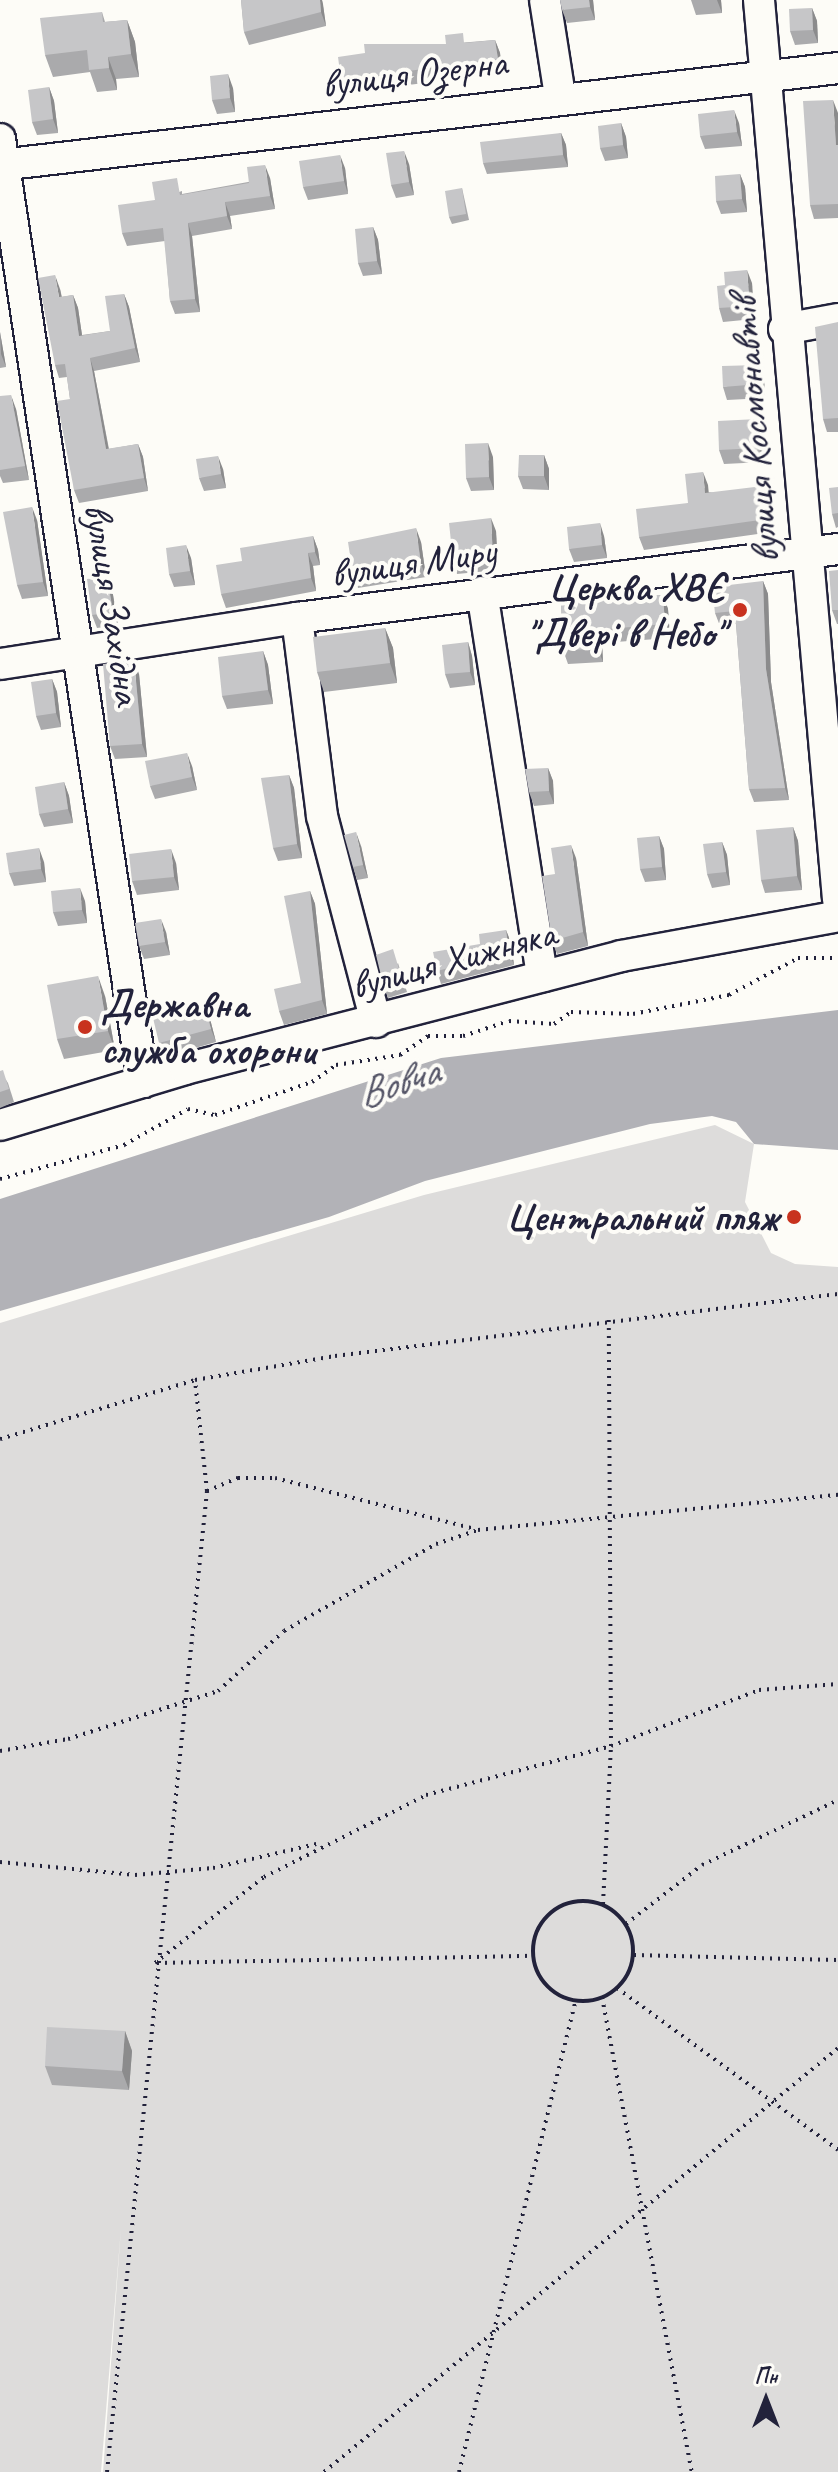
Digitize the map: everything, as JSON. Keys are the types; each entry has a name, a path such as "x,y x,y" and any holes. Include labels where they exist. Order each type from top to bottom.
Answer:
{"street":[{"path":"545,0 560,96"},
{"name":"вулиця Космонавтів","path":"759,0 768,76 784,329 838,900"},
{"name":"вулиця Озерна","path":"2,156 838,68"},
{"name":"вулиця Західна","path":"2,156 81,655 143,1082"},
{"path":"784,329 838,319"},
{"name":"вулиця Миру","path":"0,664 81,655 297,618 482,592 838,549"},
{"path":"482,592 542,976"},
{"path":"297,618 322,816 376,1022"},
{"name":"вулиця Хижняка","path":"0,1125 143,1082 542,976 838,916"}],"path":[{"path":"0,1179 124,1145 188,1109 215,1115 312,1082 336,1065 400,1055 428,1036 463,1036 509,1021 554,1024 571,1012 633,1014 729,995 798,958 838,958"},
{"path":"0,1439 195,1380 609,1318 838,1294"},
{"path":"603,1904 611,1746 606,1516 609,1318"},
{"path":"107,2472 180,1701 207,1491 195,1380"},
{"path":"207,1491 238,1478 275,1478 478,1530"},
{"path":"0,1751 68,1739 218,1691 284,1631 436,1544 478,1530 838,1495"},
{"path":"155,1963 322,1842 426,1795 611,1746 759,1690 838,1684"},
{"path":"626,1924 702,1865 838,1800"},
{"path":"0,1862 90,1875 163,1872 322,1842"},
{"path":"577,1901 603,1904 626,1924 634,1955 617,1988 602,1997 576,2000 544,1982 533,1956 541,1923 553,1910 577,1901"},
{"path":"634,1955 838,1960"},
{"path":"155,1963 533,1956"},
{"path":"617,1988 838,2150"},
{"path":"602,1997 640,2213 692,2472"},
{"path":"459,2472 576,2000"},
{"path":"324,2472 493,2336 838,2048"}],"shaded area":[{"path":"715,1125 754,1144 745,1202 771,1253 795,1264 838,1267 838,2472 103,2472 121,2228 101,2472 0,2472 0,1323 424,1195"}],"water":[{"name":"Вовча","path":"838,1010 838,1150 754,1144 736,1122 712,1116 650,1124 425,1181 329,1217 0,1311 0,1199 441,1058"}],"building":[{"path":"241,0 320,0 321,12 244,32"},
{"path":"560,0 589,0 590,7 562,10"},
{"path":"812,8 813,30 790,31 789,9"},
{"path":"102,12 103,22 127,20 131,54 108,57 109,68 89,70 87,50 45,55 40,18"},
{"path":"463,33 464,43 495,40 498,59 341,80 338,57 365,53 364,44 446,44 445,35"},
{"path":"228,74 230,98 212,100 210,76"},
{"path":"49,87 53,119 32,122 28,90"},
{"path":"833,100 838,145 838,204 810,205 803,101"},
{"path":"734,110 737,132 700,136 698,114"},
{"path":"621,123 623,145 600,148 598,126"},
{"path":"561,133 563,155 483,163 480,142"},
{"path":"404,151 409,182 391,185 386,153"},
{"path":"340,155 344,181 303,187 299,161"},
{"path":"265,165 270,196 225,202 227,216 188,223 195,299 170,301 163,228 122,233 118,205 155,200 152,182 177,178 180,195 249,183 247,167"},
{"path":"740,174 742,199 716,201 715,176"},
{"path":"462,188 466,214 449,217 445,191"},
{"path":"373,227 377,261 358,263 355,229"},
{"path":"747,270 750,306 719,308 717,286 725,285 724,272"},
{"path":"55,275 59,297 73,295 79,336 110,331 105,296 124,294 135,348 90,358 106,449 138,444 144,478 74,490 57,401 70,399 65,364 55,365 38,278"},
{"path":"838,322 838,418 823,419 815,327"},
{"path":"759,365 760,384 723,387 722,366"},
{"path":"11,395 25,466 0,470 0,396"},
{"path":"758,419 759,448 719,450 718,421"},
{"path":"488,443 489,477 466,478 465,444"},
{"path":"519,455 544,455 544,476 518,476"},
{"path":"218,456 221,474 199,478 196,459"},
{"path":"703,472 705,493 763,486 767,519 639,537 636,509 688,503 685,474"},
{"path":"838,487 838,513 832,514 829,488"},
{"path":"32,507 43,582 17,585 3,512"},
{"path":"491,518 493,557 453,560 449,523"},
{"path":"600,523 602,545 569,549 567,527"},
{"path":"416,528 421,564 353,575 348,542"},
{"path":"313,536 315,552 308,553 311,578 221,594 216,565 242,561 240,548"},
{"path":"186,545 190,571 169,574 166,548"},
{"path":"838,570 838,610 832,610 829,571"},
{"path":"107,576 113,612 92,615 87,579"},
{"path":"763,581 766,669 785,788 749,789 735,611 715,613 712,587"},
{"path":"663,595 665,624 597,630 598,649 563,650 561,602"},
{"path":"385,628 390,663 317,672 313,637"},
{"path":"468,642 470,672 445,674 442,645"},
{"path":"263,651 268,690 222,696 218,657"},
{"path":"134,660 142,744 110,746 103,664"},
{"path":"52,679 56,713 36,716 31,682"},
{"path":"187,753 192,777 150,786 145,761"},
{"path":"548,768 549,791 529,792 525,769"},
{"path":"289,775 297,844 273,848 261,778"},
{"path":"64,782 68,809 39,814 35,787"},
{"path":"793,827 797,876 761,880 756,830"},
{"path":"356,832 363,865 353,867 344,835"},
{"path":"659,836 662,867 640,869 637,838"},
{"path":"722,842 726,872 707,874 703,844"},
{"path":"571,845 583,932 552,941 542,876 555,874 551,848"},
{"path":"39,848 41,869 9,873 6,853"},
{"path":"171,849 174,877 132,881 129,854"},
{"path":"80,888 82,910 53,912 51,891"},
{"path":"310,891 322,1000 279,1011 274,989 301,983 284,896"},
{"path":"161,919 165,942 139,946 135,923"},
{"path":"506,930 509,952 437,971 433,952 480,944 479,934"},
{"path":"393,949 402,979 383,984 376,955"},
{"path":"98,976 108,1031 57,1039 47,985"},
{"path":"205,1006 211,1029 159,1043 153,1018"},
{"path":"3,1070 9,1089 0,1092 0,1071"},
{"path":"47,2027 125,2031 122,2071 45,2066"}],"place":[{"name":"Церква ХВЄ \"Двері в Небо\"","path":"740,610"},
{"name":"Державна служба охорони","path":"85,1027"},
{"name":"Центральний пляж","path":"794,1217"}]}
